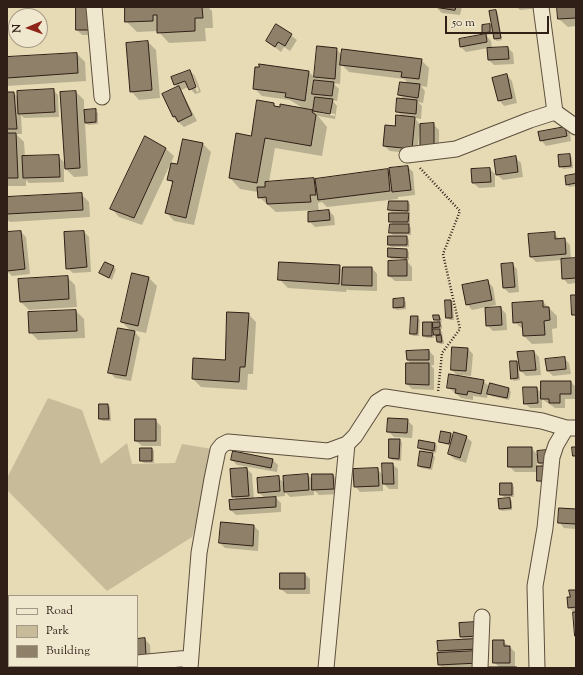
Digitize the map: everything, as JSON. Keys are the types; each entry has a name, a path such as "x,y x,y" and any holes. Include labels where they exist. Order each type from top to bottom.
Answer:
{"street":[{"path":"94,7 102,98"},
{"path":"541,7 555,112 576,127"},
{"path":"407,155 456,149 530,120 555,112"},
{"path":"138,663 190,663 199,553 218,450 222,445 228,442 328,451 347,444 355,436 377,402 385,397 542,421 571,428 556,445 552,458 545,528 535,586 537,668"},
{"path":"326,668 347,444"},
{"path":"480,668 482,617"}],"path":[{"path":"407,155 460,211 443,254 460,329 442,353 436,404"}],"green space":[{"path":"48,398 82,410 101,464 127,443 132,464 175,463 182,444 218,450 192,537 107,591 7,490 7,478"}],"building":[{"path":"76,7 92,7 92,30 76,30"},
{"path":"125,7 202,7 203,18 195,18 195,31 157,33 157,15 153,15 153,21 125,22"},
{"path":"435,7 456,7 455,10"},
{"path":"557,7 576,7 576,18 558,19"},
{"path":"496,10 501,38 494,39 489,11"},
{"path":"276,24 292,34 285,46 278,42 275,47 266,41"},
{"path":"490,24 490,32 482,33 482,25"},
{"path":"486,34 487,42 460,47 459,39"},
{"path":"148,41 152,90 130,92 126,43"},
{"path":"317,46 337,48 335,79 314,77"},
{"path":"508,47 509,59 488,60 487,48"},
{"path":"342,49 422,59 419,79 401,77 402,72 340,65"},
{"path":"77,53 78,73 7,78 7,57"},
{"path":"259,64 309,71 305,101 285,97 286,93 253,89 255,67 259,67"},
{"path":"190,70 196,87 189,90 185,81 174,85 171,77"},
{"path":"507,74 512,98 498,101 492,78"},
{"path":"314,80 334,82 332,96 312,94"},
{"path":"400,82 420,84 418,98 398,95"},
{"path":"179,86 192,115 178,122 175,116 173,117 162,94"},
{"path":"54,89 55,112 18,114 17,91"},
{"path":"76,91 80,168 65,169 60,92"},
{"path":"7,92 14,92 17,129 7,129"},
{"path":"315,97 333,99 330,114 313,111"},
{"path":"397,98 417,100 416,114 396,112"},
{"path":"257,100 274,103 274,106 280,107 280,104 313,110 312,112 316,115 311,146 265,138 257,183 229,178 236,133 251,136"},
{"path":"96,109 96,122 85,123 84,110"},
{"path":"396,115 415,117 412,149 383,146 385,125 395,126"},
{"path":"434,123 434,147 420,147 420,124"},
{"path":"565,127 567,136 540,141 538,132"},
{"path":"7,133 16,133 18,178 7,178"},
{"path":"145,136 166,148 134,218 110,209"},
{"path":"183,139 203,143 186,218 165,213 173,181 167,180 171,163 177,164"},
{"path":"570,154 571,166 559,167 558,155"},
{"path":"59,155 60,177 23,178 22,156"},
{"path":"516,156 518,172 496,175 494,160"},
{"path":"408,166 411,190 392,192 389,168"},
{"path":"490,168 491,182 472,183 471,169"},
{"path":"388,169 390,191 318,200 315,179"},
{"path":"576,174 576,183 566,185 565,176"},
{"path":"314,178 316,195 310,195 311,202 267,204 266,197 258,198 257,187 265,187 265,182"},
{"path":"82,193 83,210 7,214 7,197"},
{"path":"389,201 408,201 408,211 388,210"},
{"path":"329,210 330,220 308,222 308,212"},
{"path":"389,213 409,213 408,222 389,222"},
{"path":"390,224 409,224 409,233 389,233"},
{"path":"21,231 25,269 7,271 7,232"},
{"path":"84,231 87,267 66,269 64,232"},
{"path":"555,232 555,239 565,238 566,254 530,257 528,234"},
{"path":"388,236 407,236 407,245 388,245"},
{"path":"388,248 407,249 407,258 388,257"},
{"path":"576,258 576,278 562,279 561,259"},
{"path":"407,260 407,276 388,276 388,261"},
{"path":"105,262 114,266 109,278 99,273"},
{"path":"279,262 340,265 339,284 278,280"},
{"path":"513,263 515,287 503,288 501,264"},
{"path":"343,267 372,267 372,286 342,285"},
{"path":"132,273 149,277 138,326 121,322"},
{"path":"68,276 69,299 20,302 18,279"},
{"path":"488,280 492,300 466,305 462,285"},
{"path":"571,295 576,295 576,315 572,315"},
{"path":"404,298 404,307 393,308 393,299"},
{"path":"445,300 451,300 452,318 446,318"},
{"path":"543,301 543,307 549,307 550,320 544,321 545,335 523,336 522,322 513,323 512,303"},
{"path":"501,307 502,325 486,326 485,308"},
{"path":"76,310 77,331 29,333 28,312"},
{"path":"227,312 249,313 245,367 240,367 239,382 192,379 193,358 225,360"},
{"path":"433,315 439,315 440,320 434,320"},
{"path":"411,316 418,316 417,334 410,334"},
{"path":"423,322 432,322 432,336 423,336"},
{"path":"433,322 440,322 440,327 433,328"},
{"path":"118,328 135,331 126,376 108,373"},
{"path":"433,329 440,329 440,335 434,335"},
{"path":"441,335 442,342 437,342 436,336"},
{"path":"452,347 468,348 466,371 451,370"},
{"path":"429,350 429,360 407,360 406,351"},
{"path":"534,351 536,370 520,371 517,352"},
{"path":"565,357 566,369 547,371 545,359"},
{"path":"510,361 517,361 518,378 511,379"},
{"path":"406,363 429,363 429,385 406,384"},
{"path":"449,374 484,380 481,394 468,391 467,395 455,393 456,389 447,388"},
{"path":"541,381 571,381 571,394 560,394 560,403 549,403 549,399 541,399"},
{"path":"490,383 509,388 507,398 487,394"},
{"path":"523,387 537,387 538,403 524,404"},
{"path":"99,404 108,404 109,419 99,419"},
{"path":"388,418 408,419 407,433 387,432"},
{"path":"135,419 156,419 156,441 135,441"},
{"path":"441,431 451,433 449,444 439,442"},
{"path":"454,432 467,436 460,458 448,454"},
{"path":"389,439 400,439 399,459 389,458"},
{"path":"419,440 435,443 434,451 418,448"},
{"path":"508,447 532,447 532,467 508,467"},
{"path":"572,447 576,447 576,456 573,456"},
{"path":"140,448 152,448 152,461 140,461"},
{"path":"547,450 548,463 538,463 537,451"},
{"path":"233,451 273,459 271,468 231,460"},
{"path":"420,451 433,453 430,468 418,466"},
{"path":"382,463 393,463 394,484 383,484"},
{"path":"537,466 547,466 547,481 537,481"},
{"path":"247,468 249,496 232,497 230,469"},
{"path":"378,468 379,486 354,487 353,469"},
{"path":"308,474 309,490 284,492 283,476"},
{"path":"312,474 333,474 334,489 312,490"},
{"path":"279,476 280,491 258,493 257,478"},
{"path":"500,483 512,483 512,495 500,495"},
{"path":"276,497 276,507 230,510 229,500"},
{"path":"510,498 511,508 499,509 498,499"},
{"path":"559,508 576,509 576,524 558,523"},
{"path":"221,522 254,525 253,546 219,543"},
{"path":"280,573 305,573 305,589 280,589"},
{"path":"569,590 576,590 576,607 568,608 567,597 570,597"},
{"path":"573,612 576,612 576,636 575,636"},
{"path":"477,622 477,636 460,637 459,623"},
{"path":"145,638 146,656 138,656 138,639"},
{"path":"477,639 478,649 438,651 437,641"},
{"path":"493,640 504,640 504,646 510,646 510,663 493,663"},
{"path":"478,651 479,663 438,665 437,653"},
{"path":"10,667 24,667 24,668"},
{"path":"517,667 517,668 487,668"}]}
